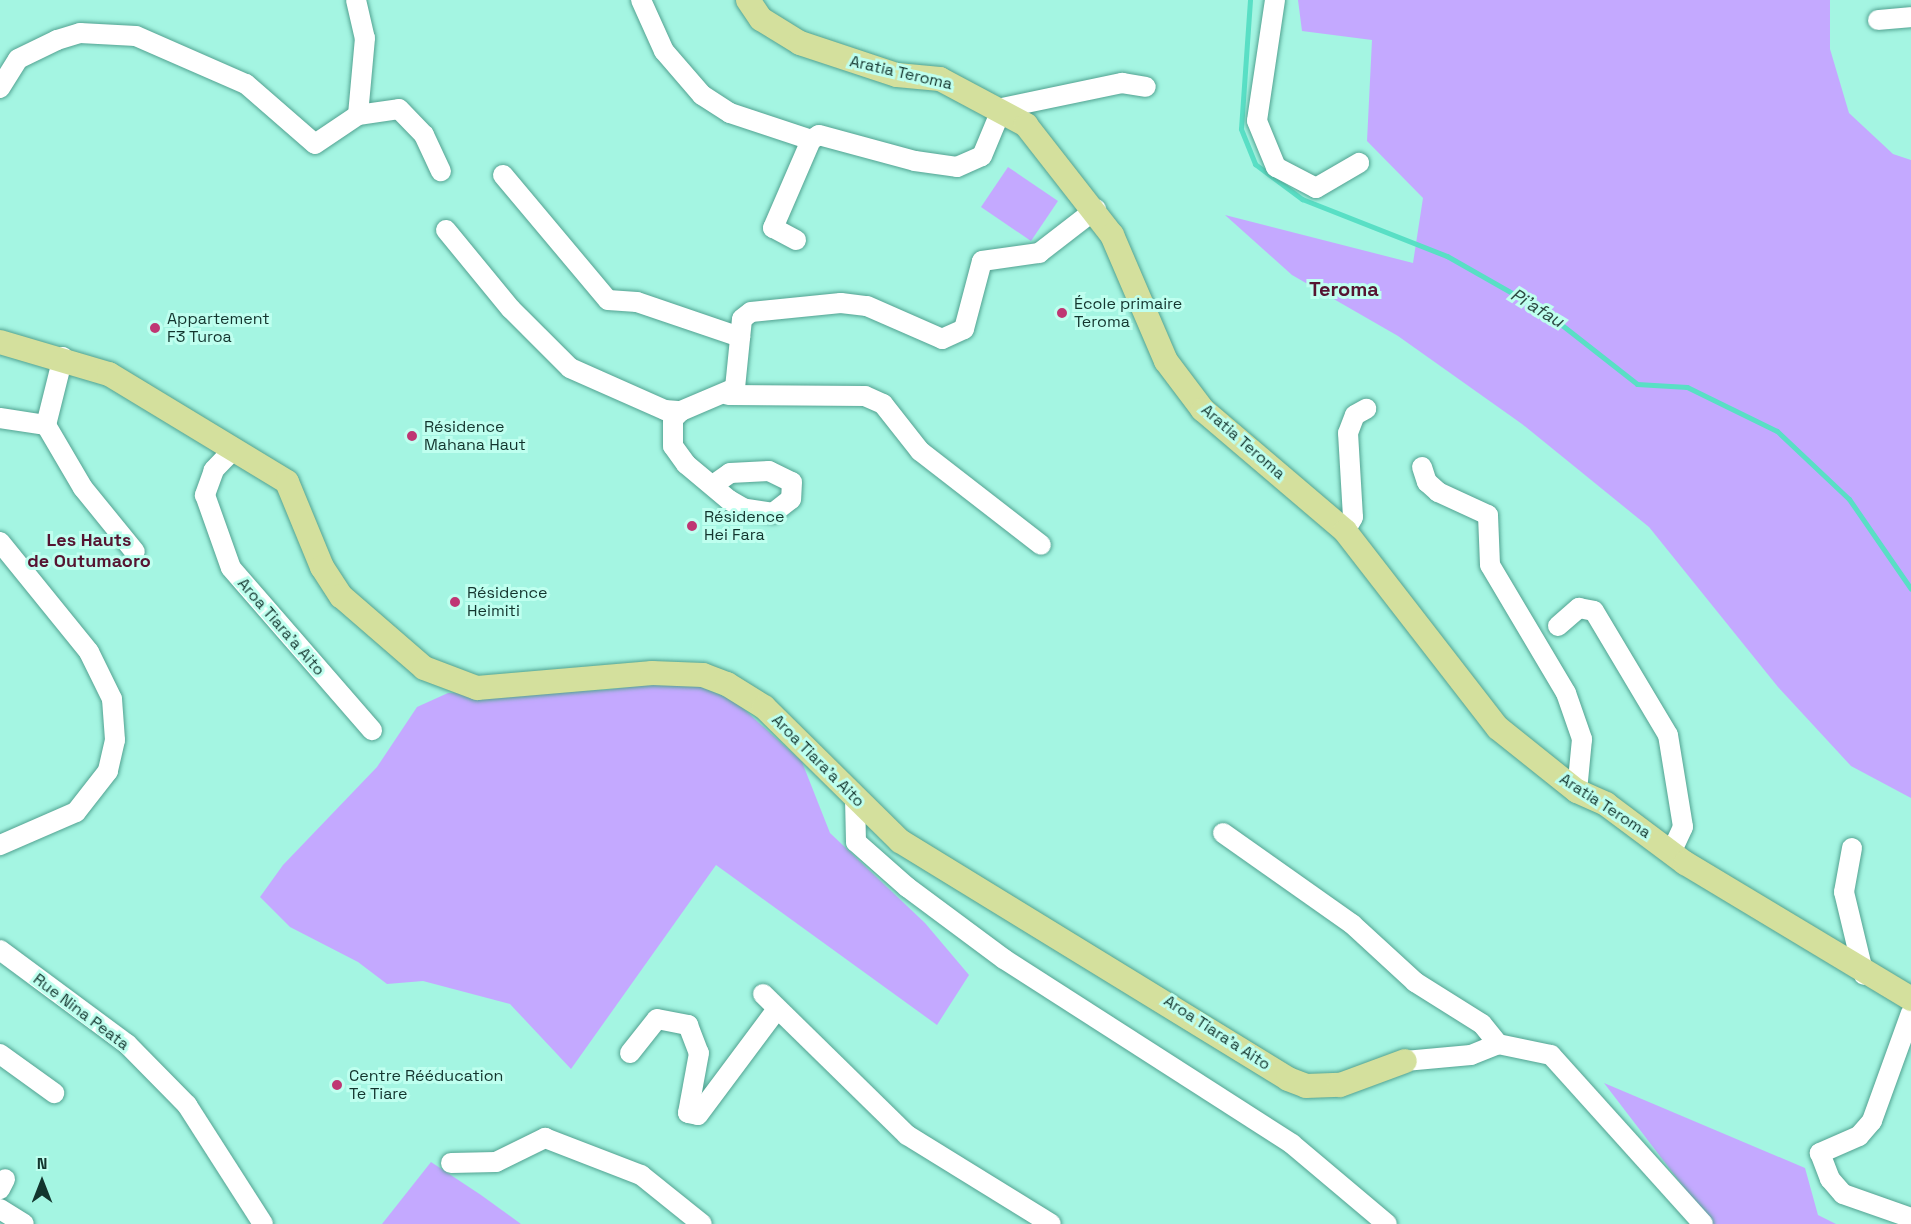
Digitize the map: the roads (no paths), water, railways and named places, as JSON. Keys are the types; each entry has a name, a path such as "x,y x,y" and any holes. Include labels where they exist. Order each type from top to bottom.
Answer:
{"main road":[{"name":"Aratia Teroma","path":"748,0 761,19 800,43 897,75 940,79 1002,108 1026,125 1096,209 1166,361 1203,410 1345,531 1498,728 1577,791 1606,804 1672,851 1864,975 1911,999"},
{"name":"Aroa Tiara'a Aito","path":"0,342 63,357 109,374 287,482 341,597 424,668 477,688 652,673 703,675 764,707 900,841 1288,1079 1306,1086 1340,1085 1405,1061"}],"street":[{"path":"356,0 364,38 358,115"},
{"path":"641,0 664,51 702,95 730,113 811,140"},
{"path":"1275,0 1257,121 1276,167 1317,188 1359,163"},
{"path":"1878,20 1911,17"},
{"path":"0,88 18,59 31,51 80,33 136,36 246,84 315,144 358,115 381,108 405,112 424,135 441,171"},
{"path":"796,240 773,228 811,140 819,135 957,167 982,156 1002,108 1122,83 1146,87"},
{"path":"503,175 608,300 637,302 740,337"},
{"path":"728,395 739,376 742,319 751,312 841,303 867,306 942,339 964,329 982,261 1039,253 1096,209"},
{"path":"446,230 511,309 570,368 664,410 681,411 728,395 865,396 883,404 920,451 1041,545"},
{"path":"63,357 46,425 83,488 135,552"},
{"path":"1345,531 1353,517 1348,434 1355,415 1366,409"},
{"path":"681,411 673,419 674,446 713,485"},
{"path":"0,418 46,425"},
{"name":"Aroa Tiara'a Aito","path":"233,450 214,470 205,495 231,568 372,730"},
{"path":"1422,467 1427,482 1438,492 1488,515 1490,564 1563,687 1580,731 1577,791"},
{"path":"0,542 89,652 112,699 115,740 108,771 76,812 0,845"},
{"path":"1558,626 1587,606 1604,626 1668,735 1676,763 1683,827 1672,851"},
{"path":"855,798 856,842 907,886 1004,959 1292,1144 1387,1224"},
{"path":"1223,832 1352,924 1415,982 1482,1024 1498,1044"},
{"path":"1852,848 1844,892 1864,975"},
{"name":"Rue Nina Peata","path":"0,950 127,1044 172,1090 215,1144 263,1224"},
{"path":"763,994 908,1135 1051,1224"},
{"path":"630,1053 657,1019 688,1025 699,1053 688,1113 698,1115 777,1009"},
{"path":"1911,1013 1872,1121 1859,1136 1820,1153 1830,1179 1843,1194 1911,1218"},
{"path":"1405,1061 1471,1055 1498,1044 1551,1055 1703,1224"},
{"path":"0,1054 54,1093"},
{"path":"452,1163 496,1162 545,1138 608,1157 641,1175 702,1224"},
{"path":"0,1209 24,1224"}],"waterway":[{"name":"Pi'afau","path":"1250,0 1241,129 1255,164 1302,199 1447,256 1544,311 1637,384 1687,387 1777,431 1849,499 1911,589"}],"place":[{"name":"École primaire Teroma","path":"1062,313"},
{"name":"Appartement F3 Turoa","path":"155,328"},
{"name":"Résidence Mahana Haut","path":"412,436"},
{"name":"Résidence Hei Fara","path":"692,526"},
{"name":"Résidence Heimiti","path":"455,602"},
{"name":"Centre Rééducation Te Tiare","path":"337,1085"}],"district":[{"name":"Teroma","path":"1344,289"},
{"name":"Les Hauts de Outumaoro","path":"89,551"}]}
